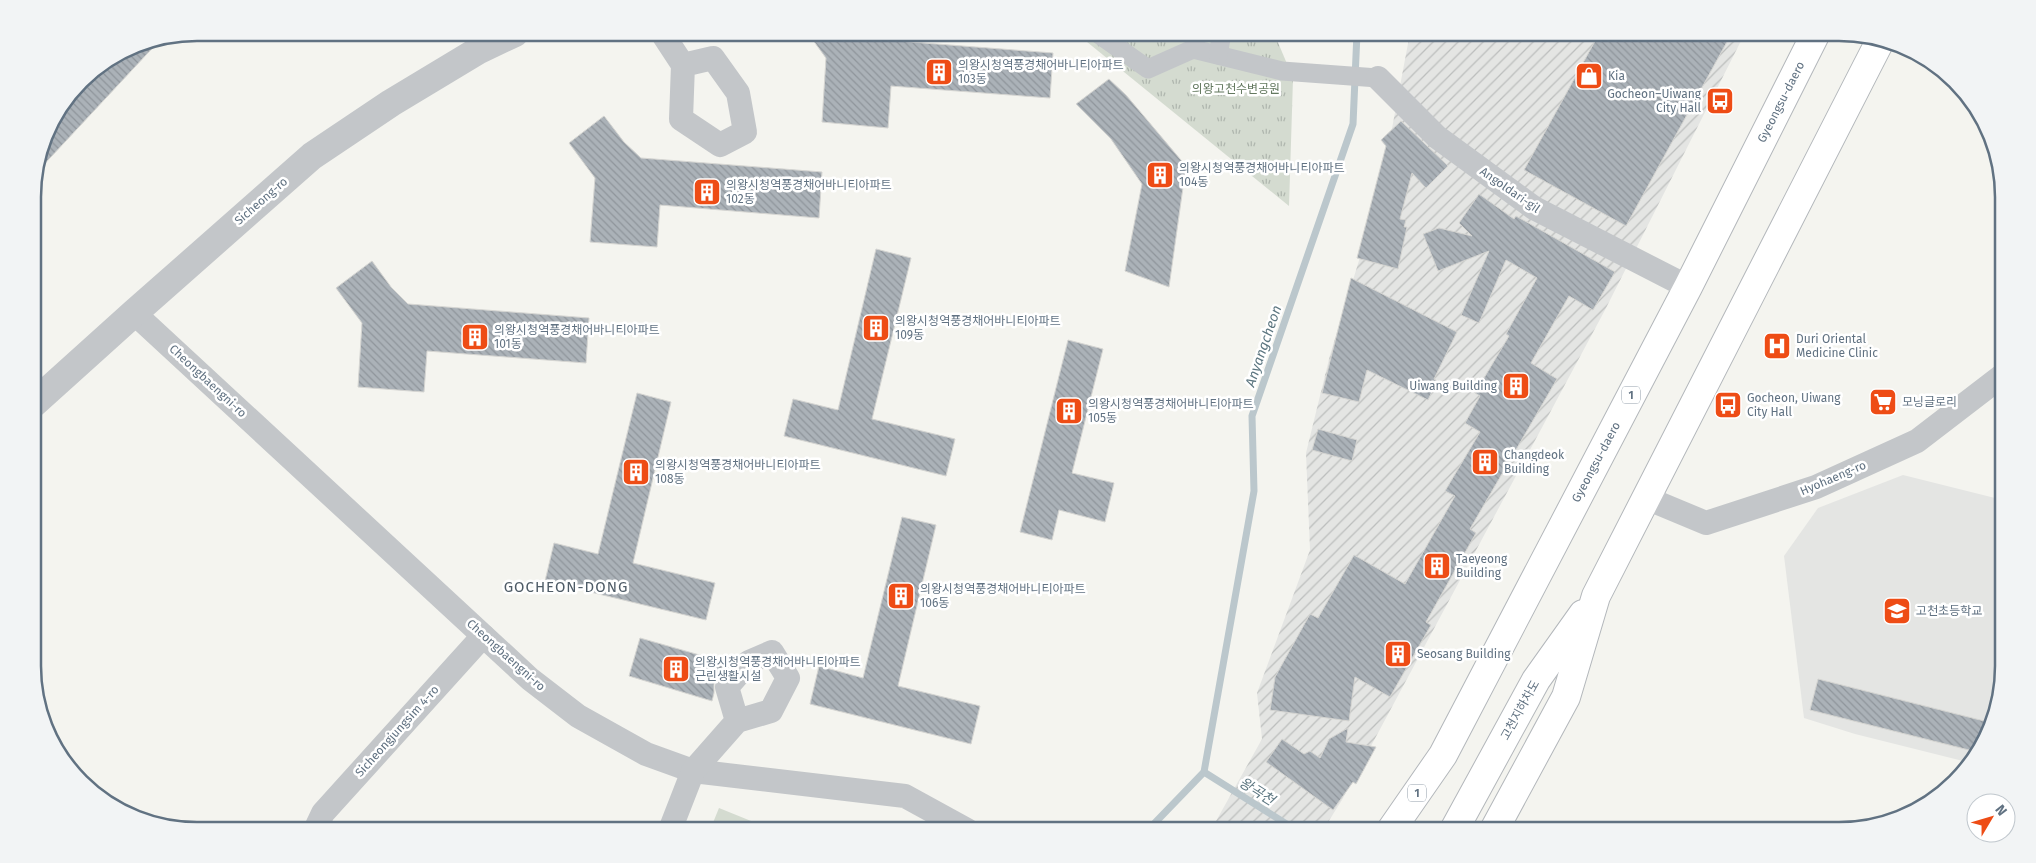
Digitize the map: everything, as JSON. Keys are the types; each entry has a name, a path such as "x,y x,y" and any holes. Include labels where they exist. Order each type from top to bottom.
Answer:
{"main road":[{"name":"Gyeongsu-daero","path":"1396,821 1443,755 1688,287 1811,41"},
{"path":"1499,821 1566,697 1596,596 1877,46"},
{"name":"고천지하차도","path":"1459,821 1536,680 1596,596"},
{"name":"1","path":"1417,821 1443,755"}],"street":[{"name":"Sicheong-ro","path":"42,396 312,156 391,103 498,41"},
{"path":"668,41 683,65"},
{"path":"1109,41 1148,69 1193,49 1282,71 1378,78"},
{"path":"1218,55 1220,41"},
{"name":"Angoldari-gil","path":"1378,78 1437,137 1534,208 1688,287"},
{"name":"Cheongbaengni-ro","path":"134,313 530,679 578,716 646,754 694,771 905,796 952,822"},
{"name":"Hyohaeng-ro","path":"1646,498 1706,524 1816,487 1917,441 1995,381"},
{"name":"Sicheongjungsim 4-ro","path":"319,822 323,813 483,636"},
{"path":"673,822 694,771 737,721"}],"shaded area":[{"path":"1408,41 1741,41 1605,310 1342,800 1329,821 1216,821 1262,739 1257,693 1310,550 1306,453 1330,355 1380,192"},
{"name":"고천초등학교","path":"1903,475 1995,498 1995,666 1992,696 1983,725 1974,744 1962,761 1855,734 1804,718 1784,556 1818,508"}],"green space":[{"name":"의왕고천수변공원","path":"1086,41 1277,41 1293,78 1289,206"},
{"path":"719,808 753,822 713,822"}],"building":[{"name":"의왕시청역풍경채어바니티아파트 103동","path":"814,41 898,41 1053,53 1050,98 891,86 888,128 822,122 826,58"},
{"path":"1595,41 1727,41 1626,226 1524,170"},
{"path":"152,48 46,162 57,128 80,94 94,80 119,62"},
{"name":"의왕시청역풍경채어바니티아파트 104동","path":"1109,79 1126,95 1186,166 1169,287 1125,271 1142,184 1111,139 1076,104"},
{"name":"의왕시청역풍경채어바니티아파트 102동","path":"604,116 624,142 641,158 822,172 819,218 660,205 657,247 590,242 595,178 569,143"},
{"path":"1401,121 1448,166 1426,188 1412,173 1400,219 1406,220 1404,227 1407,227 1398,269 1357,258 1386,146 1381,140"},
{"path":"1479,194 1514,219 1516,216 1615,272 1593,310 1569,296 1531,363 1557,379 1470,529 1476,533 1426,622 1431,625 1390,697 1355,677 1349,721 1270,710 1275,677 1310,614 1318,618 1354,555 1405,584 1455,496 1445,491 1480,432 1465,423 1480,396 1475,393 1509,336 1506,334 1537,278 1506,260 1479,323 1461,315 1489,251 1438,271 1423,234 1439,228 1472,236 1459,223"},
{"name":"의왕시청역풍경채어바니티아파트 109동","path":"876,249 911,258 872,419 955,439 946,476 784,436 793,399 838,410"},
{"name":"의왕시청역풍경채어바니티아파트 101동","path":"372,261 391,287 408,304 589,318 586,363 427,351 424,392 358,387 362,323 336,288"},
{"path":"1351,278 1457,332 1434,379 1437,381 1428,400 1367,370 1359,402 1322,393"},
{"name":"의왕시청역풍경채어바니티아파트 105동","path":"1068,340 1103,349 1072,473 1114,483 1105,522 1059,510 1052,540 1020,532"},
{"name":"의왕시청역풍경채어바니티아파트 108동","path":"637,393 671,402 633,563 715,583 706,620 545,581 554,543 598,554"},
{"path":"1318,429 1357,440 1352,461 1312,450"},
{"name":"의왕시청역풍경채어바니티아파트 106동","path":"902,517 936,525 898,686 980,706 971,744 810,704 819,666 863,678"},
{"name":"의왕시청역풍경채어바니티아파트 근린생활시설","path":"640,638 724,662 714,684 712,701 629,676"},
{"path":"1818,679 1984,721 1970,750 1810,710"},
{"path":"1348,728 1346,742 1376,747 1356,784 1353,782 1333,810 1266,762 1282,739 1304,754 1310,751 1320,758 1329,739"}],"waterway":[{"name":"Anyangcheon","path":"1156,821 1204,772 1254,491 1252,416 1353,124 1357,41"},
{"name":"왕곡천","path":"1204,772 1282,821"}],"place":[{"name":"의왕시청역풍경채어바니티아파트 103동","path":"939,72"},
{"name":"Kia","path":"1589,76"},
{"name":"Gocheon―Uiwang City Hall","path":"1720,101"},
{"name":"의왕시청역풍경채어바니티아파트 104동","path":"1160,175"},
{"name":"의왕시청역풍경채어바니티아파트 102동","path":"707,192"},
{"name":"의왕시청역풍경채어바니티아파트 109동","path":"876,328"},
{"name":"의왕시청역풍경채어바니티아파트 101동","path":"475,337"},
{"name":"Duri Oriental Medicine Clinic","path":"1777,346"},
{"name":"Uiwang Building","path":"1516,386"},
{"name":"모닝글로리","path":"1883,402"},
{"name":"Gocheon, Uiwang City Hall","path":"1728,405"},
{"name":"의왕시청역풍경채어바니티아파트 105동","path":"1069,411"},
{"name":"Changdeok Building","path":"1485,462"},
{"name":"의왕시청역풍경채어바니티아파트 108동","path":"636,472"},
{"name":"Taeyeong Building","path":"1437,566"},
{"name":"의왕시청역풍경채어바니티아파트 106동","path":"901,596"},
{"name":"고천초등학교","path":"1897,611"},
{"name":"Seosang Building","path":"1398,654"},
{"name":"의왕시청역풍경채어바니티아파트 근린생활시설","path":"676,669"}],"district":[{"name":"GOCHEON-DONG","path":"566,587"}]}
